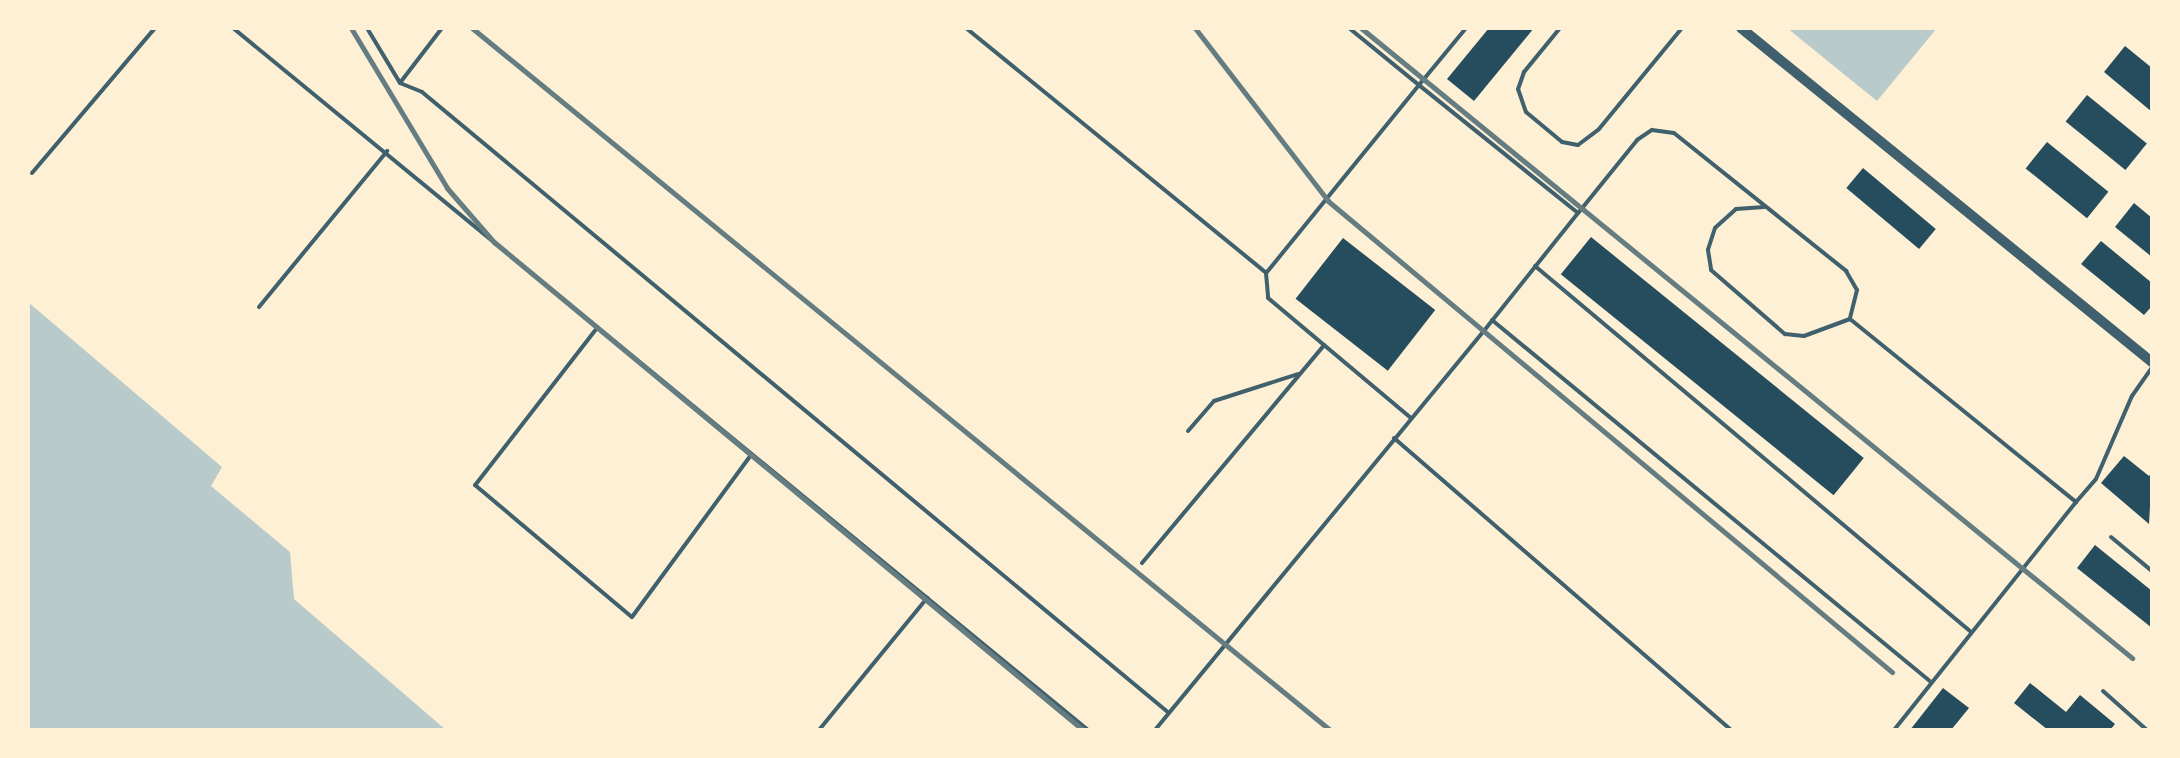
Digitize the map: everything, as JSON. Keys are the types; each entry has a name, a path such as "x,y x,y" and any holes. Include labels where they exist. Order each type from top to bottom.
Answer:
{"street":[{"path":"1741,28 2151,359"}],"lane":[{"path":"32,173 155,28"},
{"path":"233,28 387,151 751,455 1088,730"},
{"path":"367,28 400,83 422,92 1169,713"},
{"path":"400,83 442,28"},
{"path":"966,28 1266,273"},
{"path":"1349,28 1578,213"},
{"path":"1411,418 1268,298 1266,273 1466,28"},
{"path":"1560,28 1524,72 1518,89 1526,112 1562,142 1578,145 1599,129 1682,28"},
{"path":"1155,730 1637,140 1652,130 1674,133 1846,271 1857,290 1850,319"},
{"path":"259,307 387,151"},
{"path":"1766,207 1736,209 1715,228 1708,250 1711,270 1785,334 1813,334 1850,319"},
{"path":"1535,266 1971,632"},
{"path":"1850,319 2076,502"},
{"path":"1492,320 1931,682"},
{"path":"598,327 475,485 632,617 751,455"},
{"path":"1142,563 1324,345"},
{"path":"1894,730 2096,479 2151,359"},
{"path":"1188,431 1214,401 1301,373"},
{"path":"1394,438 1731,730"},
{"path":"2111,537 2152,571"},
{"path":"819,730 927,598"},
{"path":"2103,691 2147,730"}],"shaded area":[{"path":"1787,28 1937,28 1877,101"},
{"path":"28,302 222,467 211,486 290,552 294,599 446,730 28,730"}],"building":[{"path":"1489,28 1534,28 1474,101 1447,79"},
{"path":"2125,46 2152,68 2152,112 2104,72"},
{"path":"2087,95 2147,143 2125,170 2066,121"},
{"path":"2047,142 2108,192 2087,218 2026,168"},
{"path":"1863,168 1936,229 1919,249 1846,188"},
{"path":"2134,203 2152,218 2152,257 2115,227"},
{"path":"1591,237 1864,458 1834,495 1561,274"},
{"path":"1343,238 1435,310 1388,371 1296,299"},
{"path":"2101,241 2152,283 2152,306 2144,315 2081,264"},
{"path":"2124,456 2149,476 2152,472 2149,524 2101,483"},
{"path":"2095,545 2152,591 2152,628 2077,568"},
{"path":"2030,683 2066,712 2080,695 2115,724 2110,730 2048,730 2014,703"},
{"path":"1943,688 1969,708 1951,730 1910,730"}],"railway":[{"path":"351,28 447,188 494,242 1083,730"},
{"path":"472,28 1330,730"},
{"path":"1195,28 1328,201 1892,672"},
{"path":"1361,28 2132,658"}]}
